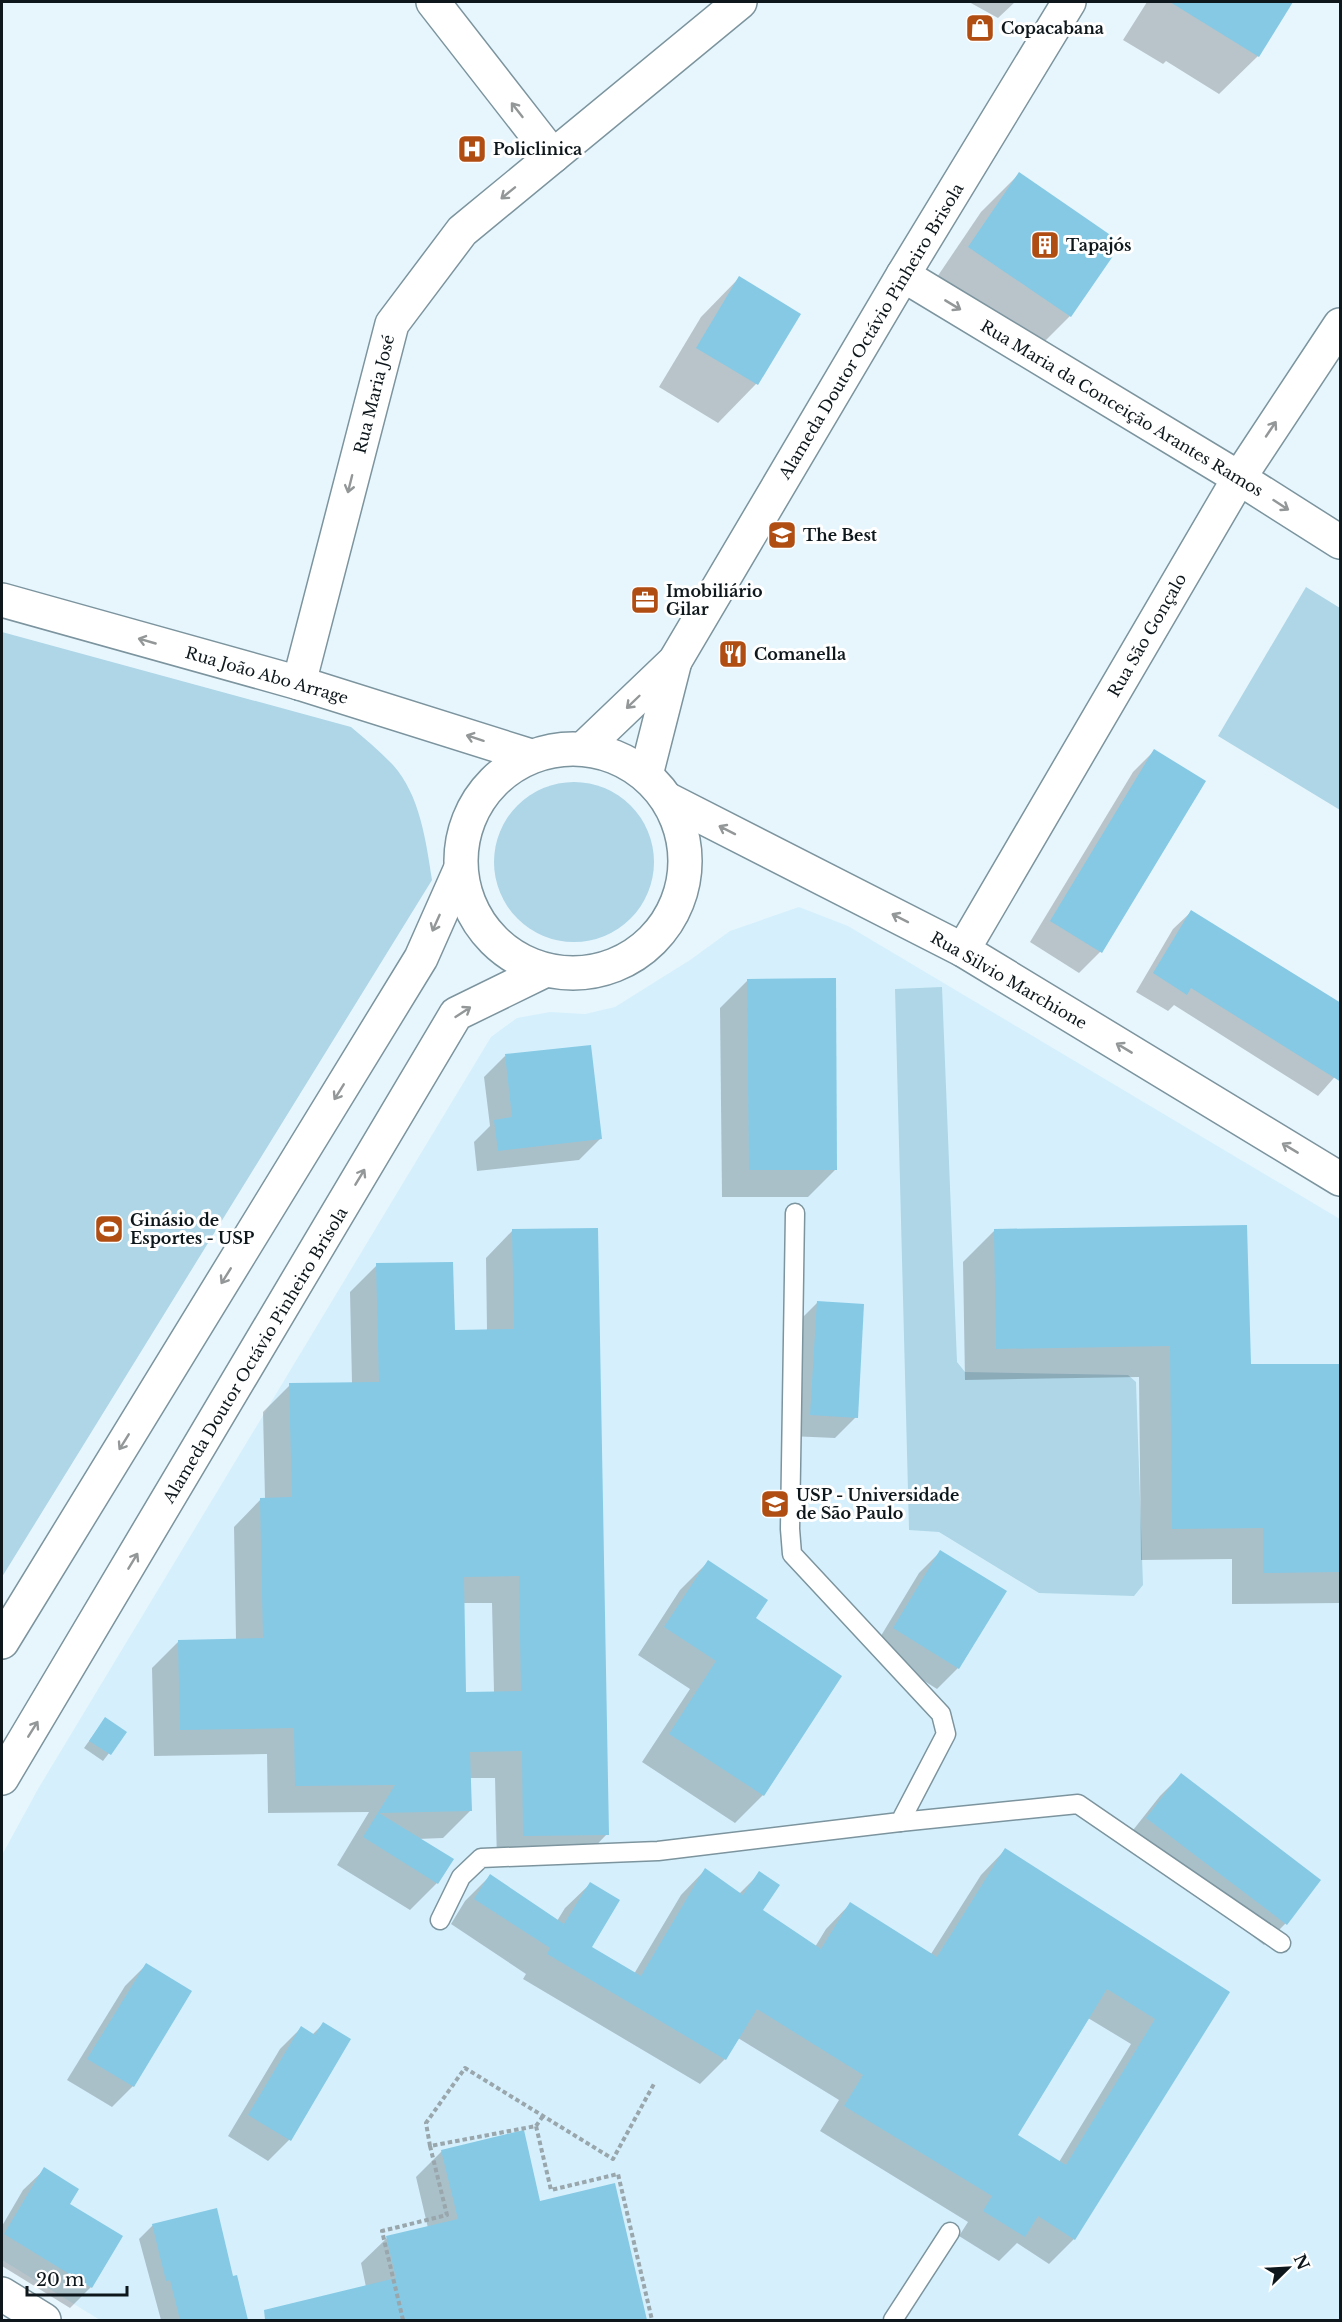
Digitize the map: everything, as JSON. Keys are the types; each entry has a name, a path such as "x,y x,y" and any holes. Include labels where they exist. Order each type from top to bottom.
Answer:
{"street":[{"path":"433,2 553,156"},
{"name":"Rua Maria José","path":"299,683 392,324 462,231 740,2"},
{"name":"Alameda Doutor Octávio Pinheiro Brisola","path":"584,748 675,661 903,275 1069,2"},
{"name":"Rua Maria da Conceição Arantes Ramos","path":"903,275 1341,542"},
{"name":"Rua São Gonçalo","path":"963,950 1239,478 1341,325"},
{"name":"Rua João Abo Arrage","path":"2,600 299,683 531,756"},
{"name":"Alameda Doutor Octávio Pinheiro Brisola","path":"657,787 675,661"},
{"path":"2,1642 421,958 460,870 463,834 477,801 500,774 531,756 557,749 584,748 618,757 657,787 683,835 686,874 675,911 652,942 621,964 583,974 544,971 513,957 487,934 469,904 460,870"},
{"name":"Rua Silvio Marchione","path":"657,787 963,950 1339,1173"},
{"name":"Alameda Doutor Octávio Pinheiro Brisola","path":"2,1778 63,1680 456,1014 544,971"},
{"path":"2,2294 44,2320"}],"lane":[{"path":"795,1213 790,1529 792,1554 940,1714 946,1734 900,1822"},
{"path":"440,1920 461,1876 481,1858 658,1851 900,1822 1078,1804 1281,1943"},
{"path":"893,2320 950,2232"}],"path":[{"path":"403,2320 382,2231 447,2215 426,2123 465,2068 613,2159 655,2082"},
{"path":"430,2146 536,2126 543,2116"},
{"path":"536,2126 551,2190 618,2174 652,2320"}],"shaded area":[{"path":"1306,587 1340,608 1340,810 1218,736"},
{"name":"Ginásio de Esportes - USP","path":"2,632 351,727 393,765 410,790 420,819 432,880 2,1577"},
{"path":"574,782 604,789 618,796 630,806 640,818 647,832 654,862 647,892 640,906 630,918 618,928 604,935 574,942 544,935 530,928 518,918 508,906 501,892 494,862 501,832 508,818 518,806 530,796 544,789"},
{"name":"USP - Universidade de São Paulo","path":"799,907 848,926 1340,1219 1340,2320 100,2320 2,2260 2,1855 38,1789 491,1037 517,1018 550,1012 585,1014 615,1007 690,960 730,931"},
{"path":"942,987 957,1362 965,1372 1128,1375 1136,1382 1143,1585 1134,1596 1039,1593 939,1532 909,1530 895,989"}],"building":[{"path":"1170,2 1293,2 1259,57"},
{"name":"Tapajós","path":"1019,172 1122,243 1071,317 968,247"},
{"path":"739,276 801,314 758,385 696,348"},
{"path":"1154,749 1206,781 1102,953 1050,921"},
{"path":"1191,910 1341,1003 1341,1082 1191,988 1187,995 1153,973"},
{"path":"836,978 837,1170 749,1170 747,979"},
{"path":"591,1045 602,1139 498,1151 494,1120 512,1117 505,1054"},
{"path":"1247,1225 1251,1364 1341,1364 1341,1572 1263,1573 1263,1528 1172,1529 1170,1346 996,1349 994,1229"},
{"path":"598,1228 609,1835 523,1836 522,1751 470,1752 472,1811 379,1813 454,1859 438,1884 363,1837 395,1785 295,1786 294,1728 180,1730 178,1640 263,1638 260,1498 292,1497 289,1383 379,1382 376,1263 453,1262 455,1330 514,1329 512,1229","holes":["519,1576 521,1691 466,1692 464,1577"]},
{"path":"817,1301 864,1304 858,1418 810,1415"},
{"path":"940,1550 1007,1591 959,1669 893,1628"},
{"path":"708,1560 768,1600 756,1618 842,1676 764,1796 669,1734 716,1661 664,1627"},
{"path":"105,1717 127,1732 111,1755 89,1741"},
{"path":"1181,1773 1321,1880 1287,1925 1146,1818"},
{"path":"1005,1848 1230,1992 1075,2240 1038,2216 1025,2237 983,2211 992,2196 844,2106 863,2075 757,2009 726,2060 547,1954 550,1948 474,1899 490,1874 564,1924 590,1882 620,1900 592,1947 641,1976 705,1868 743,1895 759,1871 780,1885 763,1910 821,1949 850,1902 937,1957","holes":["1107,1989 1155,2019 1066,2165 1018,2135"]},
{"path":"146,1963 192,1991 134,2087 87,2059"},
{"path":"323,2022 351,2039 291,2141 248,2115 301,2026 315,2035"},
{"path":"524,2130 540,2201 615,2183 647,2320 265,2320 264,2310 396,2278 386,2236 458,2219 441,2150"},
{"path":"44,2167 79,2189 70,2204 123,2236 92,2288 4,2234"},
{"path":"217,2208 233,2276 237,2275 248,2320 180,2320 170,2280 166,2281 152,2224"}],"place":[{"name":"Copacabana","path":"980,28"},
{"name":"Policlinica","path":"472,149"},
{"name":"Tapajós","path":"1045,245"},
{"name":"The Best","path":"782,535"},
{"name":"Imobiliário Gilar","path":"645,600"},
{"name":"Comanella","path":"733,654"},
{"name":"Ginásio de Esportes - USP","path":"109,1229"},
{"name":"USP - Universidade de São Paulo","path":"775,1504"}]}
